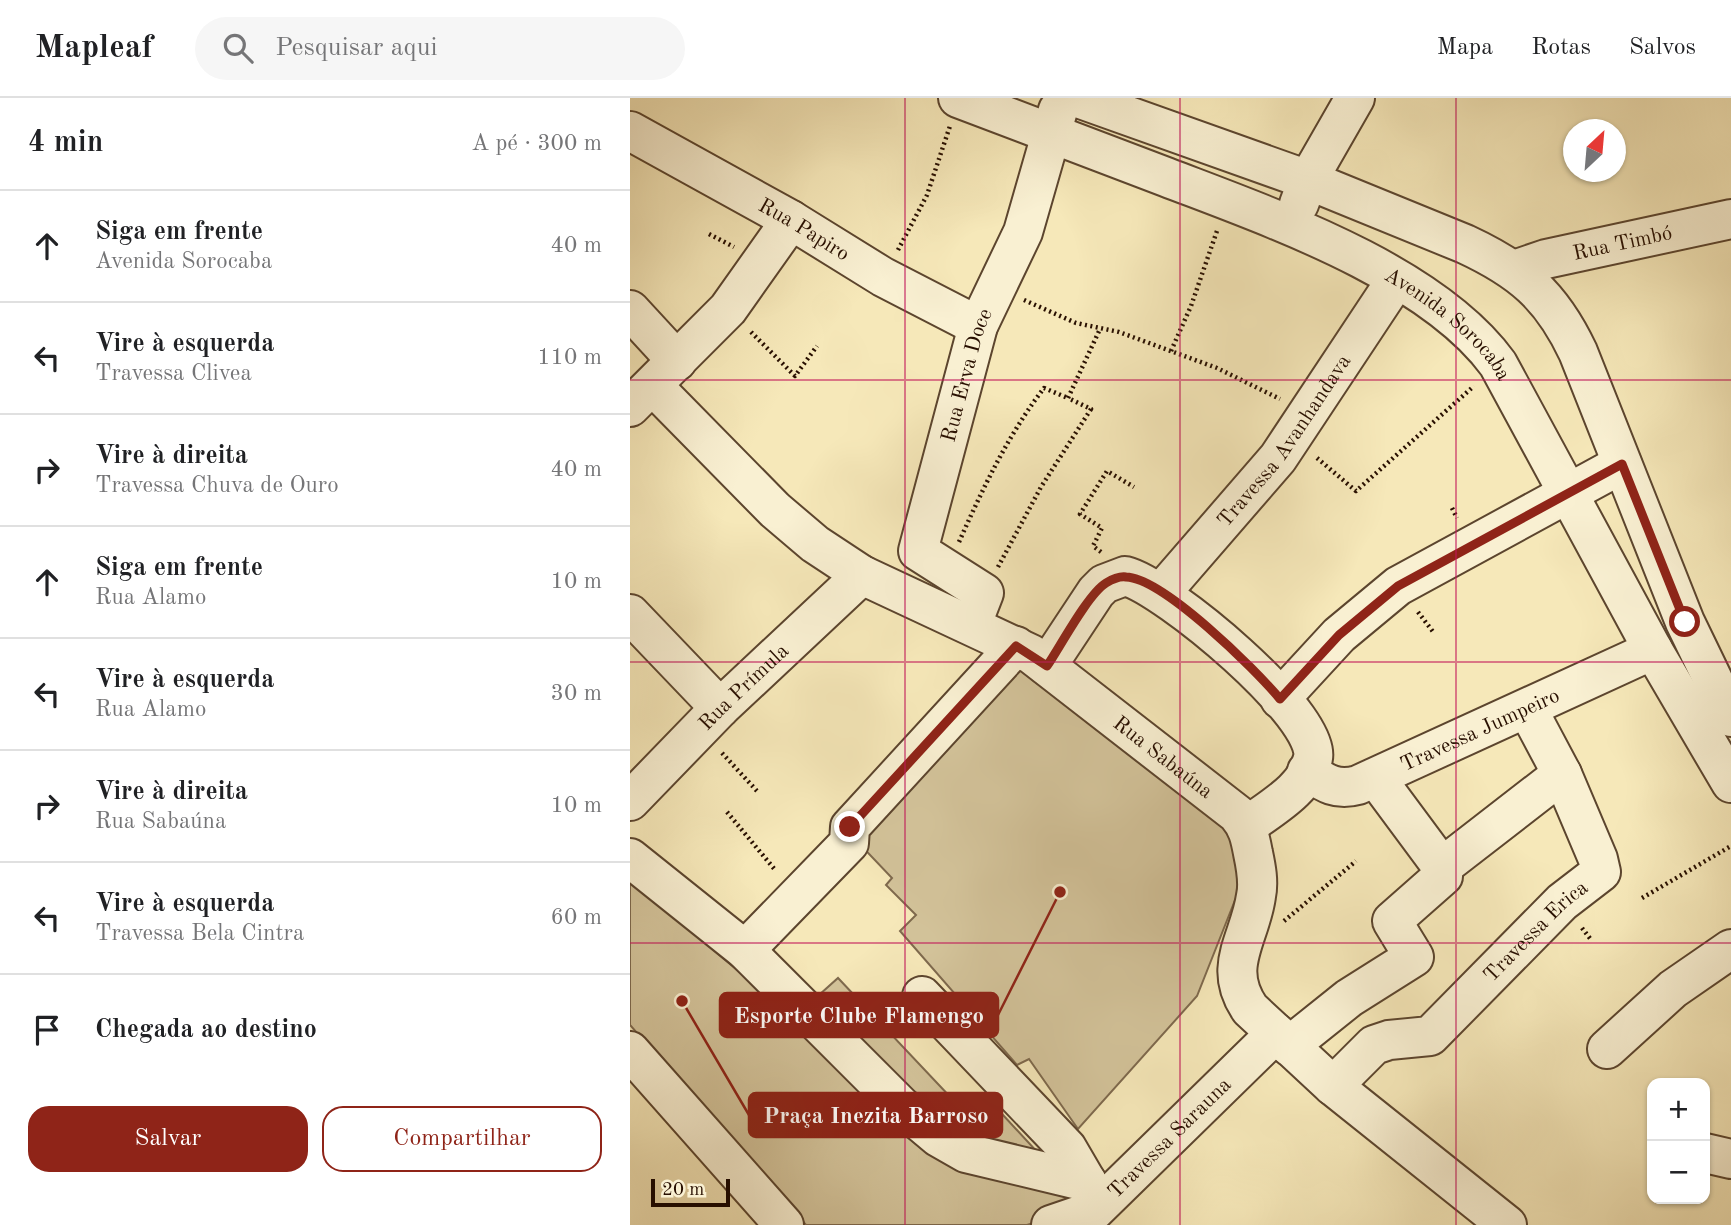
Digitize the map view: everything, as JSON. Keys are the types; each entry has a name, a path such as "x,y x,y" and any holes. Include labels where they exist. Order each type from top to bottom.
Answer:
{"street":[{"name":"Avenida Sorocaba","path":"958,98 1056,116 1396,280 1464,324 1498,364 1653,650 1731,783"},
{"path":"1077,98 1308,180 1465,244 1514,270 1547,299 1567,328 1685,622 1731,717"},
{"path":"1290,227 1308,180 1355,98"},
{"name":"Rua Erva Doce","path":"978,609 946,569 918,551 978,326 1023,232 1056,116"},
{"name":"Rua Papiro","path":"630,131 791,220 883,277 978,326"},
{"name":"Rua Timbó","path":"1514,270 1546,259 1731,219"},
{"path":"653,385 728,309 791,220"},
{"name":"Travessa Avanhandava","path":"1161,593 1298,426 1396,280"},
{"name":"Rua Sabaúna","path":"630,310 653,385 786,521 862,575 978,609 1016,646 1047,666 1221,801 1247,826"},
{"path":"1280,699 1339,635 1398,586 1622,464"},
{"name":"Rua Prímula","path":"630,801 710,719 862,575"},
{"path":"1047,666 1096,592 1115,579 1136,579 1161,593 1232,648 1280,699 1313,746 1313,758 1301,783 1247,826 1256,873 1256,897 1236,975 1245,1002 1333,1086 1507,1225"},
{"path":"630,614 710,719"},
{"path":"745,950 849,844 850,827 1016,646"},
{"name":"Travessa Jumpeiro","path":"1307,771 1327,784 1344,789 1376,778 1653,650"},
{"name":"Travessa Erica","path":"1333,1086 1374,1045 1389,1040 1430,1036 1562,902 1601,872 1562,774 1528,710"},
{"path":"1376,778 1442,867 1562,774"},
{"path":"630,858 745,950 901,1106 938,1136 966,1153 1098,1205"},
{"name":"Travessa Sarauna","path":"1051,1225 1098,1205 1282,1040 1414,957 1392,921 1443,876 1442,867"},
{"path":"1607,1049 1673,989 1731,949"},
{"path":"922,996 1067,1148 1098,1205"},
{"path":"630,1051 784,1225"},
{"path":"1710,1154 1731,1159"}],"path":[{"path":"883,277 927,195 958,98"},
{"path":"1171,351 1191,306 1228,201"},
{"path":"998,288 1076,323 1119,332 1217,368 1298,426 1322,462 1356,491 1498,364"},
{"path":"728,309 795,376 817,346"},
{"path":"1068,398 1100,328"},
{"path":"946,569 985,484 1027,411 1044,388 1091,409 1041,487 978,609"},
{"path":"1115,579 1111,559 1093,546 1102,528 1080,514 1107,471 1134,487"},
{"path":"710,719 757,791"},
{"path":"727,812 766,861 799,894"},
{"path":"1642,898 1731,846"},
{"path":"1277,927 1356,861"}],"shaded area":[{"path":"1019,665 1223,823 1233,839 1241,885 1197,996 1078,1129 1029,1059 1017,1065 900,931 916,915 886,885 892,878 852,836"},
{"path":"630,879 744,976 790,1021 838,978 972,1120 991,1102 1087,1206 1027,1225 806,1225 630,1025"}],"place":[{"name":"Esporte Clube Flamengo","path":"1060,892"},
{"name":"Praça Inezita Barroso","path":"682,1001"}],"route":[{"path":"850,827 1016,646 1047,666 1096,592 1104,584 1125,576 1161,593 1232,648 1253,667 1280,699 1339,635 1398,586 1622,464 1685,622"}]}
